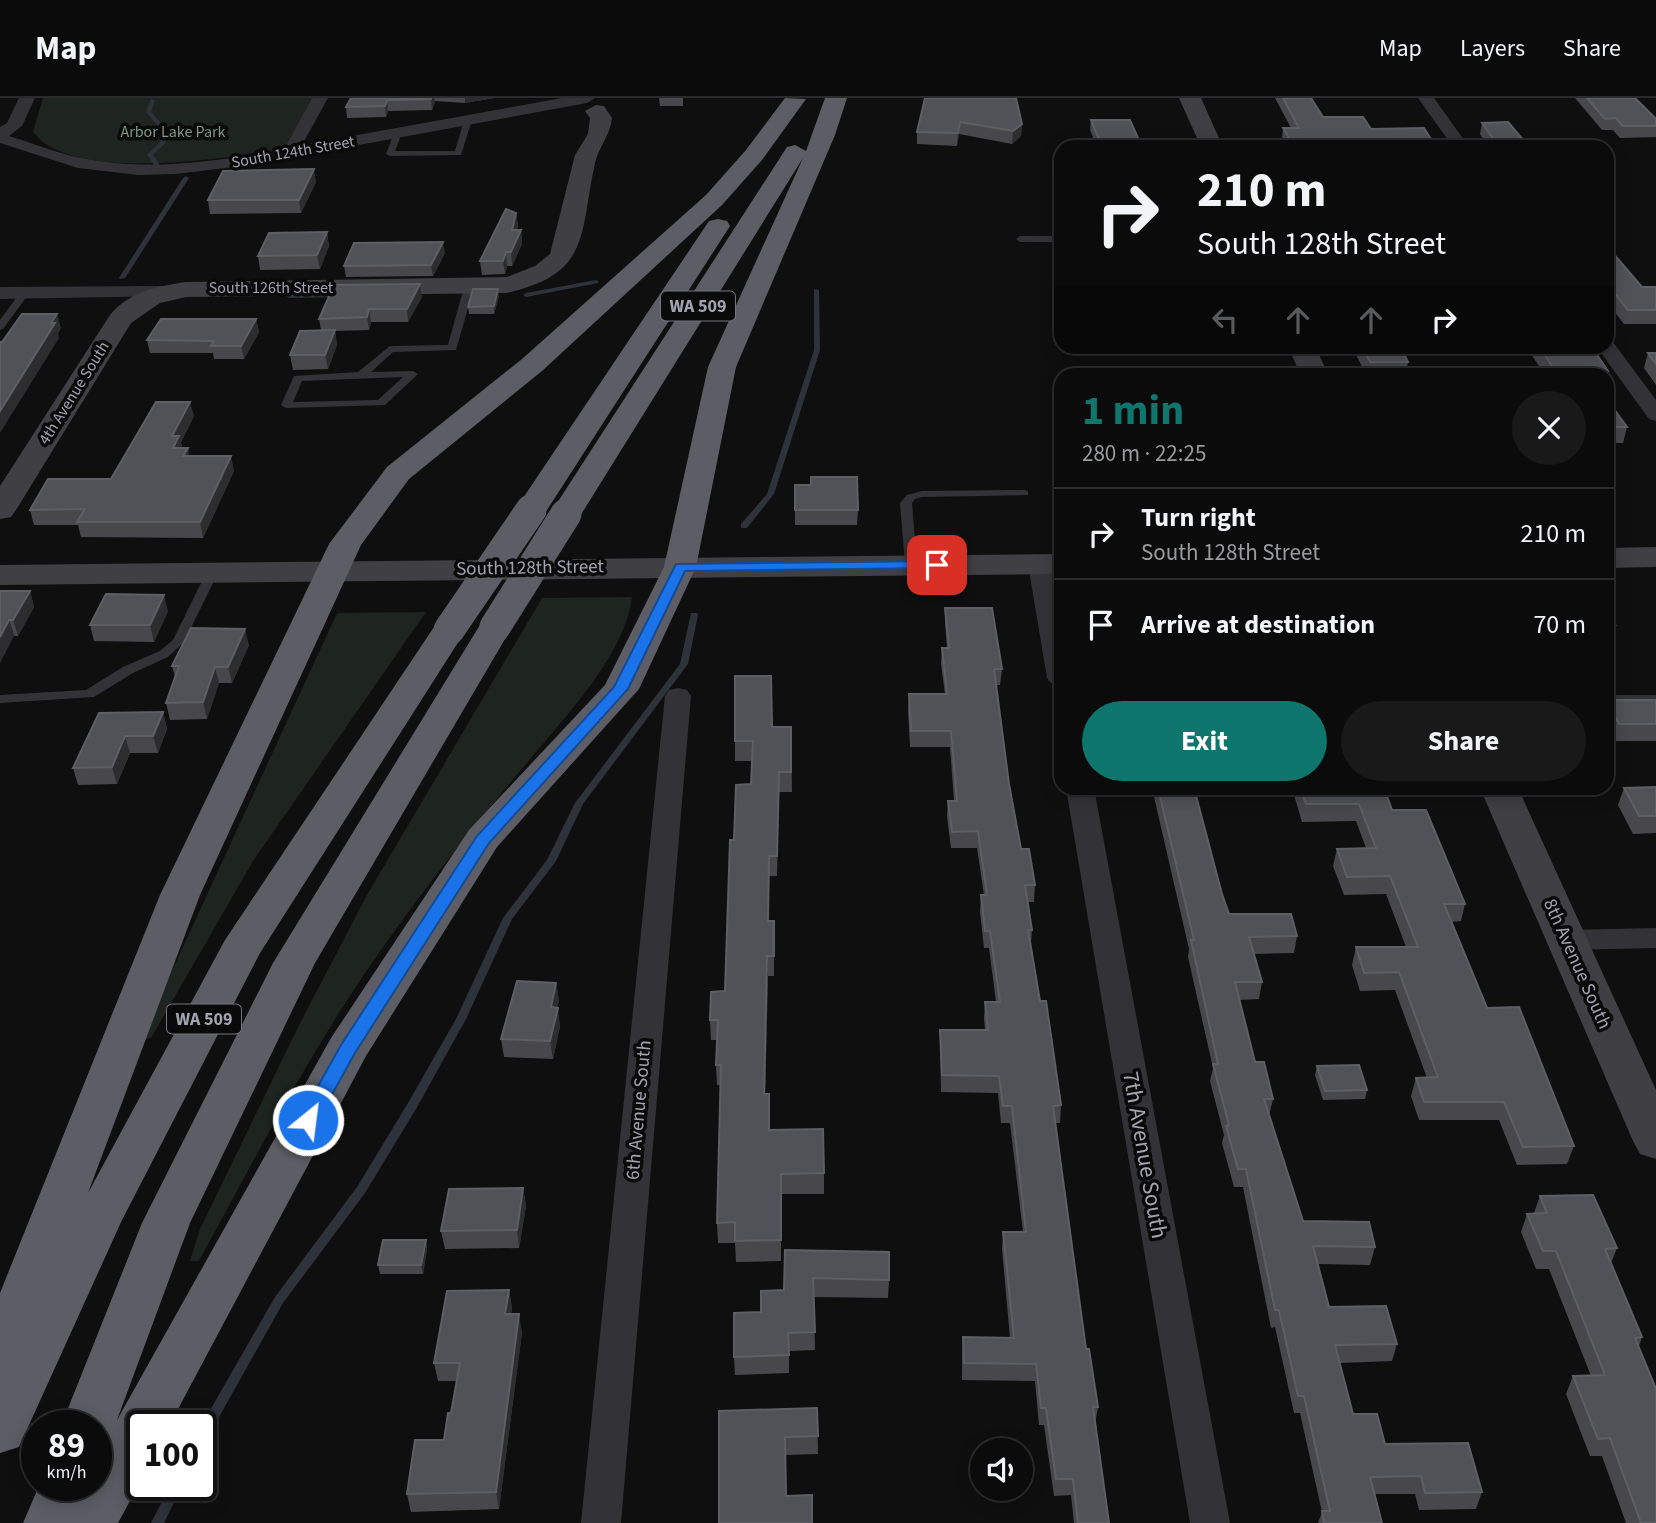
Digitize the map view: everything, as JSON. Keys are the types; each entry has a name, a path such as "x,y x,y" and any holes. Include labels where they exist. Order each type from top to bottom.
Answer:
{"highway":[{"name":"WA 509","path":"0,1430 98,1220 240,950 720,222 795,98"},
{"path":"0,1358 180,895 345,544 398,473 532,365 714,200 754,155 795,98"},
{"name":"WA 509","path":"94,1410 166,1223 294,963 495,627 829,98"},
{"path":"89,1523 347,1049 483,839 621,689 680,567 722,367 824,135 836,98"},
{"path":"51,1523 59,1501"}],"street":[{"path":"0,136 15,126 27,98"},
{"path":"290,153 320,98"},
{"path":"1190,98 1209,140"},
{"path":"1426,98 1456,140"},
{"name":"South 124th Street","path":"0,136 78,163 138,170 218,166 468,120 595,102"},
{"name":"South 126th Street","path":"0,293 507,285 540,275 562,256 586,155 600,134 601,118 595,102"},
{"name":"4th Avenue South","path":"0,510 121,318 132,306 163,292"},
{"path":"1612,354 1656,415"},
{"path":"1614,558 1656,557"},
{"path":"1050,564 1054,609"},
{"name":"South 128th Street","path":"0,575 1050,564"},
{"name":"6th Avenue South","path":"601,1523 678,696"},
{"name":"7th Avenue South","path":"1081,795 1210,1523"},
{"name":"8th Avenue South","path":"1502,795 1656,1141"},
{"path":"1566,940 1656,938"}],"lane":[{"path":"398,134 390,154 457,153 468,120"},
{"path":"1020,239 1054,239"},
{"path":"361,375 412,374 381,403 286,405 298,378 361,375 390,349 452,348 469,286"},
{"path":"0,327 26,292"},
{"path":"911,565 906,503 911,497 922,494 1024,493"},
{"path":"0,699 89,694 128,670 164,653 178,642 212,573"},
{"path":"1614,699 1656,698"}],"green space":[{"name":"Arbor Lake Park","path":"43,98 312,98 284,149 190,161 115,163 81,158 53,148 33,132"},
{"path":"632,597 620,637 597,676 450,858 363,976 298,1081 199,1261 190,1261 200,1229 299,1025 367,895 542,598"},
{"path":"426,612 253,861 151,1038 140,1040 337,613"}],"building":[{"path":"351,98 431,99 387,100 385,106 346,107"},
{"path":"925,98 1016,98 1022,124 1013,131 960,122 958,133 917,132"},
{"path":"1283,98 1311,98 1323,117 1363,117 1371,129 1424,128 1432,140 1290,140 1283,128 1299,128"},
{"path":"1587,98 1635,98 1656,119 1656,126 1623,126 1616,118 1605,119"},
{"path":"1091,120 1130,120 1139,140 1099,140"},
{"path":"1508,122 1523,140 1494,140 1482,123"},
{"path":"314,169 299,200 208,200 223,171"},
{"path":"506,209 516,213 512,230 521,230 511,252 506,252 503,261 480,261"},
{"path":"327,232 317,255 258,256 269,233"},
{"path":"443,242 431,265 344,266 354,243"},
{"path":"1614,254 1642,287 1656,287 1656,310 1628,310 1614,293"},
{"path":"420,284 407,309 369,309 367,317 319,319 334,285"},
{"path":"473,289 498,289 494,306 468,307"},
{"path":"22,314 57,314 51,323 55,323 0,411 0,342"},
{"path":"161,319 256,319 241,346 211,346 214,341 147,340"},
{"path":"335,330 325,355 290,355 300,331"},
{"path":"1648,353 1656,353 1656,364"},
{"path":"1366,354 1404,354 1408,362 1370,362"},
{"path":"1544,354 1596,354 1606,368 1553,368"},
{"path":"156,402 190,402 172,436 179,436 173,448 188,448 183,456 231,456 200,522 77,522 85,509 30,510 48,479 111,479"},
{"path":"1614,409 1627,427 1614,427"},
{"path":"811,477 857,477 858,510 795,510 795,485 811,485"},
{"path":"0,591 30,591 0,637"},
{"path":"106,594 164,595 150,625 90,625"},
{"path":"945,608 992,608 1002,669 994,669 1009,784 1021,849 1029,849 1035,885 1025,885 1032,930 1028,930 1040,1001 1046,1001 1061,1105 1053,1106 1086,1349 1089,1349 1098,1407 1093,1407 1109,1523 1078,1523 1073,1479 1056,1479 1046,1408 1041,1408 1036,1364 964,1363 963,1337 1014,1338 1003,1232 1026,1232 1012,1106 1003,1106 999,1076 942,1075 940,1030 988,1030 985,1002 1000,1002 990,931 985,931 981,895 987,895 978,831 952,832 948,801 957,801 951,731 911,731 909,694 947,694 942,648 949,648"},
{"path":"191,628 245,629 228,667 215,667 203,702 166,703 179,666 172,666"},
{"path":"735,676 771,676 772,727 791,727 791,772 779,772 777,856 769,856 768,921 774,921 774,956 767,956 764,1094 769,1094 769,1130 823,1129 824,1173 781,1174 781,1240 735,1241 735,1222 717,1223 721,1065 716,1065 718,1020 710,1020 711,992 725,991 730,840 734,840 736,785 751,784 753,741 735,741"},
{"path":"1614,700 1656,700 1656,724 1619,724 1614,715"},
{"path":"163,712 153,736 125,736 112,767 73,768 99,713"},
{"path":"1656,787 1656,816 1639,816 1624,788"},
{"path":"1160,795 1196,795 1229,914 1291,914 1297,936 1249,937 1262,982 1235,982 1255,1062 1264,1062 1273,1099 1264,1099 1303,1221 1369,1222 1375,1247 1313,1246 1329,1307 1386,1306 1397,1344 1335,1345 1353,1414 1377,1414 1385,1444 1468,1443 1482,1492 1425,1493 1421,1476 1370,1477 1382,1523 1324,1523 1322,1511 1330,1511 1304,1396 1298,1396 1279,1310 1275,1310 1246,1169 1238,1169 1226,1126 1229,1125 1213,1064 1218,1064 1191,940 1194,940"},
{"path":"1303,795 1387,795 1392,810 1426,810 1465,904 1444,904 1487,1008 1519,1007 1574,1146 1523,1147 1504,1102 1424,1102 1416,1078 1438,1077 1399,972 1364,973 1356,947 1418,947 1390,876 1347,877 1337,849 1376,848 1359,804 1306,804"},
{"path":"517,981 556,983 551,1007 558,1008 550,1041 501,1039"},
{"path":"1359,1065 1367,1090 1325,1091 1317,1066"},
{"path":"523,1188 517,1230 441,1231 449,1189"},
{"path":"1593,1195 1617,1248 1605,1249 1642,1337 1635,1338 1656,1389 1656,1523 1641,1523 1610,1438 1598,1439 1573,1376 1605,1375 1556,1251 1543,1251 1527,1214 1547,1213 1540,1196"},
{"path":"383,1240 426,1240 421,1265 378,1265"},
{"path":"785,1250 889,1252 889,1280 813,1278 815,1332 788,1333 789,1355 734,1357 734,1313 761,1312 761,1291 784,1290"},
{"path":"509,1290 505,1314 519,1314 496,1492 407,1494 415,1440 444,1440 448,1413 451,1413 460,1363 434,1363 447,1291"},
{"path":"817,1408 818,1436 785,1437 786,1496 812,1495 812,1523 719,1523 719,1411"}],"waterway":[{"path":"153,100 148,112 166,132 162,143 150,155 156,164"},
{"path":"122,278 186,178"},
{"path":"526,295 596,282"},
{"path":"744,526 770,494 817,350 816,290"},
{"path":"289,296 341,296"},
{"path":"217,1410 279,1300 361,1190 412,1106 461,1019 508,918 551,861 579,803 684,664 694,615"},
{"path":"157,1523 168,1501"}],"route":[{"path":"308,1120 347,1049 483,839 621,689 680,567 937,565"}]}
